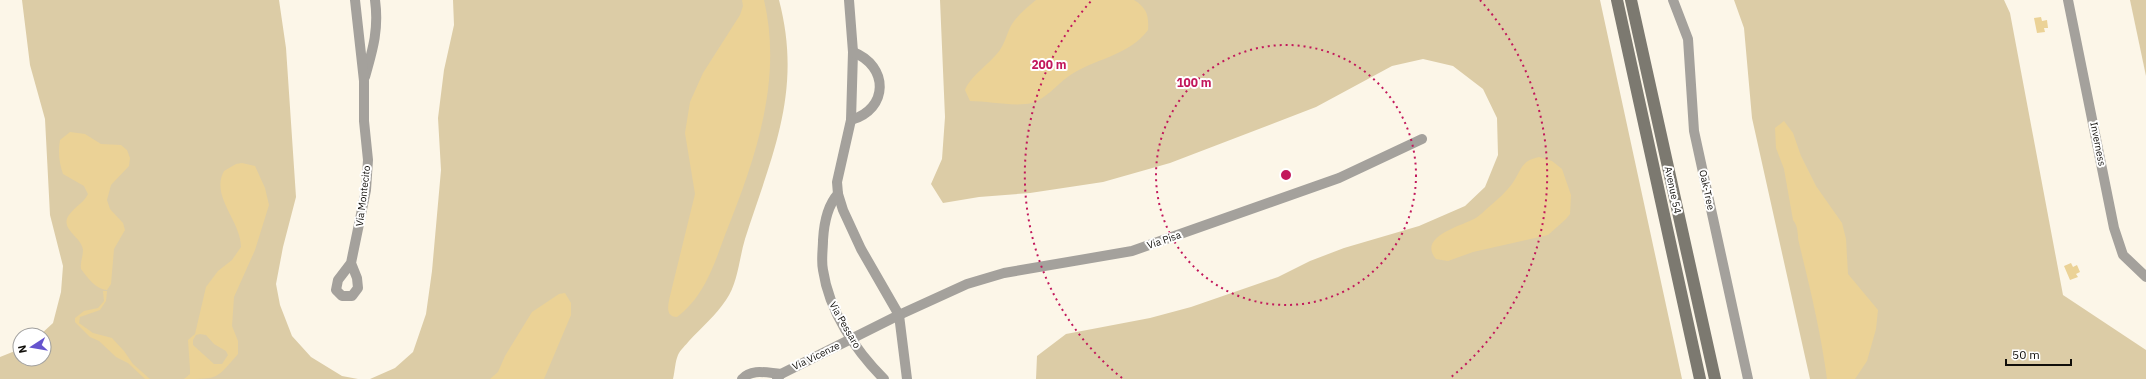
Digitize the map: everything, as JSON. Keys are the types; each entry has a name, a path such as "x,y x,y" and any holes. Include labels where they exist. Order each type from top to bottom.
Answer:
{"street":[{"name":"Via Montecito","path":"351,263 366,190 368,160 364,121 364,80 354,0"},
{"name":"Via Montecito","path":"364,80 376,43 377,14 375,0"},
{"name":"Avenue 54","path":"1616,0 1700,379"},
{"name":"Avenue 54","path":"1631,0 1715,379"},
{"name":"Oak-Tree","path":"1673,0 1688,39 1694,131 1748,379"},
{"name":"Inverness","path":"2068,0 2114,228 2123,255 2146,277"},
{"name":"Via Pessaro","path":"850,2 853,52 851,120 837,182 838,194 843,210 861,249 899,315 907,379"},
{"path":"851,120 867,113 875,104 880,94 877,73 871,63 863,56 853,52"},
{"name":"Via Pisa","path":"852,339 899,315 967,284 1004,273 1132,251 1339,178 1422,139"},
{"name":"Via Pessaro","path":"838,194 831,202 824,227 822,270 831,303 866,361 884,379"},
{"name":"Via Vicenze","path":"742,379 746,374 753,372 779,376 852,339"}],"shaded area":[{"path":"22,0 279,0 286,48 296,197 283,247 276,284 280,305 292,336 311,357 342,376 358,379 0,379 0,357 12,352 12,367 52,367 52,327 49,327 53,323 61,292 63,266 50,215 45,119 30,65"},
{"path":"453,0 779,0 786,33 788,64 786,93 774,150 745,239 736,279 730,293 718,311 680,351 676,361 673,379 370,379 395,368 413,352 426,314 432,271 441,170 438,118 444,70 454,25"},
{"path":"742,0 764,0 769,30 770,60 768,90 763,120 756,149 712,269 694,300 677,317 669,313 669,303 695,194 685,133 690,102 703,73 740,15 743,6"},
{"path":"940,0 1600,0 1682,379 1036,379 1037,356 1066,334 1150,318 1191,307 1278,277 1310,261 1344,248 1419,226 1465,206 1485,187 1498,155 1497,118 1483,89 1453,66 1423,59 1392,66 1316,107 1170,163 1103,182 1030,193 979,197 943,203 931,184 942,159 945,117"},
{"path":"1036,0 1134,0 1142,6 1146,13 1148,30 1131,46 1079,70 1069,76 1042,98 1032,103 1009,104 970,101 965,90 968,85 976,74 1000,50 1011,26 1017,17"},
{"path":"1734,0 2004,0 2010,13 2063,295 2146,350 2146,379 1810,379 1752,118 1744,28"},
{"path":"2130,0 2146,0 2146,76"},
{"path":"2041,17 2042,21 2047,20 2048,28 2044,28 2045,32 2037,33 2034,18"},
{"path":"1784,121 1793,133 1801,156 1816,186 1842,223 1846,239 1848,274 1878,310 1876,329 1867,361 1855,379 1827,379 1825,362 1797,228 1793,220 1784,169 1776,148 1775,128"},
{"path":"70,132 85,134 101,144 121,145 127,150 130,158 129,166 111,185 107,200 110,209 123,223 125,230 114,249 111,284 107,290 99,288 95,285 81,269 83,250 82,245 67,225 69,215 88,194 84,186 63,174 59,153 60,140"},
{"path":"1539,157 1552,161 1562,169 1571,195 1570,214 1566,219 1548,235 1473,252 1448,261 1436,259 1432,251 1432,244 1436,239 1443,233 1478,216 1507,190 1522,167 1528,161"},
{"path":"242,163 255,166 265,188 269,205 255,250 234,297 232,326 238,341 238,354 216,376 204,379 184,379 190,374 188,340 195,334 206,287 218,271 232,260 241,247 240,237 227,209 221,190 221,180 224,171 236,164","holes":["196,335 206,335 214,344 226,351 228,355 222,364 214,364 193,345 193,340"]},
{"path":"2071,263 2073,267 2077,265 2080,272 2076,274 2078,277 2070,280 2064,266"},
{"path":"103,291 107,291 106,301 100,310 80,317 79,323 93,333 112,338 133,364 150,379 145,379 128,363 116,357 99,341 90,337 75,322 75,318 84,311 98,308 104,301"},
{"path":"565,293 571,303 571,315 544,379 490,379 498,372 505,356 532,312 559,294"}]}
